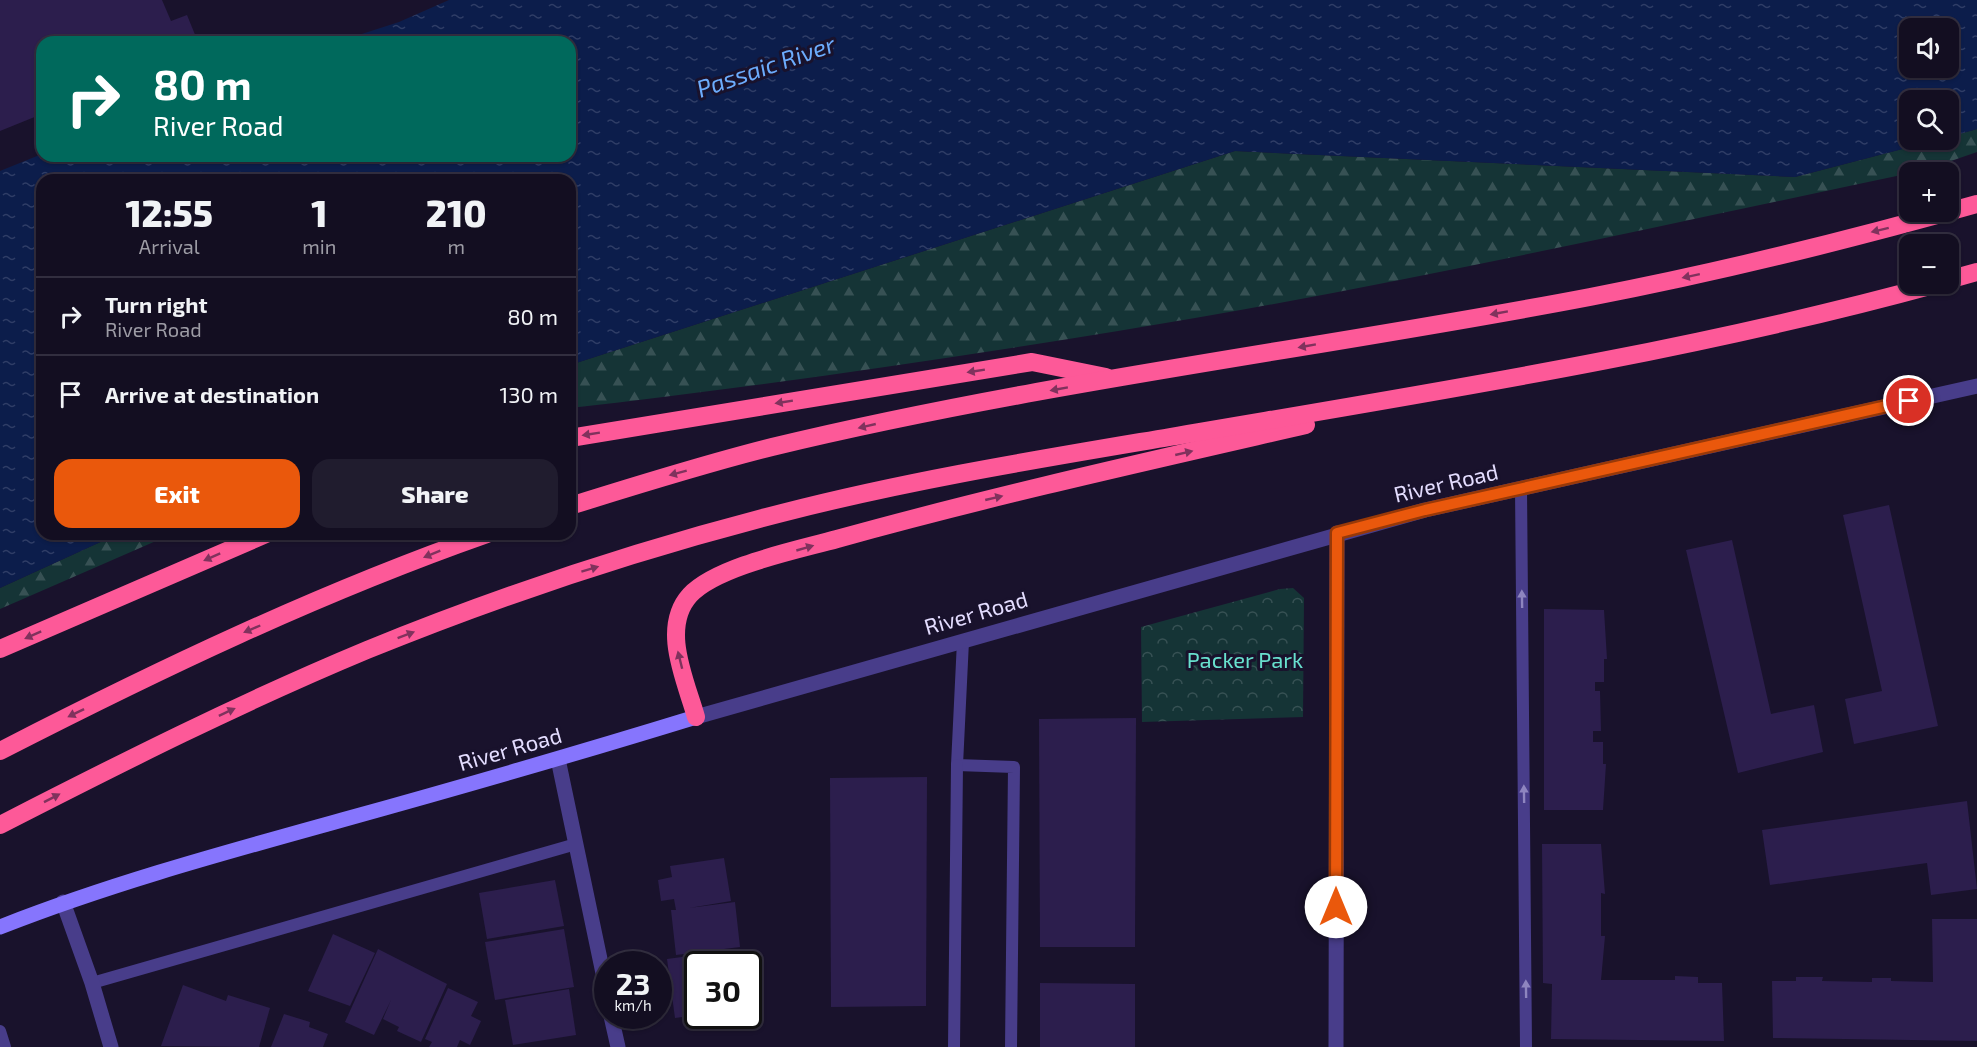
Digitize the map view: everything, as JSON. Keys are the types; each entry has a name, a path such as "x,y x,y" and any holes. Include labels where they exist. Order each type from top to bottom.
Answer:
{"highway":[{"path":"576,504 662,477 780,445 988,401 1589,297 1802,250 1977,204"},
{"path":"1959,277 1977,272"},
{"path":"0,825 170,739 368,650 472,609 681,540 786,512 989,468 1491,382 1711,339 1899,293"},
{"path":"576,437 1032,362 1116,379"},
{"path":"696,717 675,638 678,615 689,596 711,579 801,549 955,507 1491,382"},
{"path":"0,650 252,540"},
{"path":"0,751 239,634 343,589 471,540"}],"main road":[{"name":"River Road","path":"0,927 63,902 158,871 558,759 696,717"}],"street":[{"name":"River Road","path":"696,717 1337,533 1521,488 1977,386"},
{"path":"1336,1047 1337,533"},
{"path":"558,759 598,951"},
{"path":"63,902 92,983 111,1047"},
{"path":"614,1029 618,1047"}],"lane":[{"path":"1521,488 1526,1047"},
{"path":"954,1047 957,765 963,641"},
{"path":"957,765 1014,767 1011,1047"},
{"path":"92,983 576,844"},
{"path":"0,1031 5,1047"}],"green space":[{"path":"1977,129 1977,152 1948,162 1899,162 1899,176 1422,275 1220,314 981,353 576,407 576,363 1235,151 1795,177 1899,150 1959,150 1959,134"},
{"path":"105,540 158,540 0,609 0,588"},
{"name":"Packer Park","path":"1293,588 1304,598 1303,717 1142,722 1141,627 1280,589"}],"water":[{"name":"Passaic River","path":"449,0 1977,0 1977,129 1959,134 1959,90 1899,90 1899,150 1795,177 1235,151 576,363 576,174 36,174 36,540 105,540 0,588 0,171 36,156 36,162 576,162 576,36 356,36 399,22"}],"building":[{"path":"0,0 162,0 171,21 187,15 196,36 36,36 36,116 0,131"},
{"path":"1889,505 1938,726 1854,744 1845,699 1882,691 1843,515"},
{"path":"1732,540 1771,714 1814,705 1823,752 1738,773 1686,550"},
{"path":"1544,609 1604,610 1607,659 1604,659 1604,682 1595,682 1595,691 1600,691 1601,731 1593,731 1593,742 1603,742 1603,764 1606,764 1603,810 1544,810"},
{"path":"1136,718 1135,947 1040,947 1039,719"},
{"path":"927,777 926,1006 831,1007 830,778"},
{"path":"1967,801 1977,889 1931,895 1927,863 1770,885 1762,830"},
{"path":"1542,844 1601,844 1605,894 1601,893 1601,936 1605,936 1601,980 1675,980 1675,976 1698,977 1698,983 1722,983 1724,1041 1551,1039 1552,984 1543,983"},
{"path":"724,858 731,901 689,908 735,902 740,947 684,951 684,954 676,955 671,910 676,910 674,899 661,901 658,880 672,877 670,866"},
{"path":"555,880 564,926 487,939 479,893"},
{"path":"1932,919 1977,919 1977,1041 1773,1038 1772,981 1796,981 1796,977 1823,977 1822,981 1872,982 1872,978 1891,978 1891,981 1933,982"},
{"path":"564,929 574,987 495,1000 485,942"},
{"path":"333,934 375,953 350,1006 308,991"},
{"path":"378,949 447,984 421,1042 397,1031 399,1027 383,1019 391,1000 374,1035 345,1022"},
{"path":"684,957 684,1017 675,1018 672,996 672,958"},
{"path":"1040,983 1135,984 1135,1047 1040,1047"},
{"path":"183,985 226,1001 228,995 270,1008 259,1047 161,1046"},
{"path":"448,988 478,1002 471,1016 481,1021 470,1045 460,1040 457,1047 429,1047 432,1042 425,1039"},
{"path":"569,989 576,1035 513,1045 505,1000"},
{"path":"284,1014 310,1022 309,1027 328,1034 323,1047 271,1047"}],"route":[{"path":"1336,907 1337,533 1425,510 1909,401"}]}
